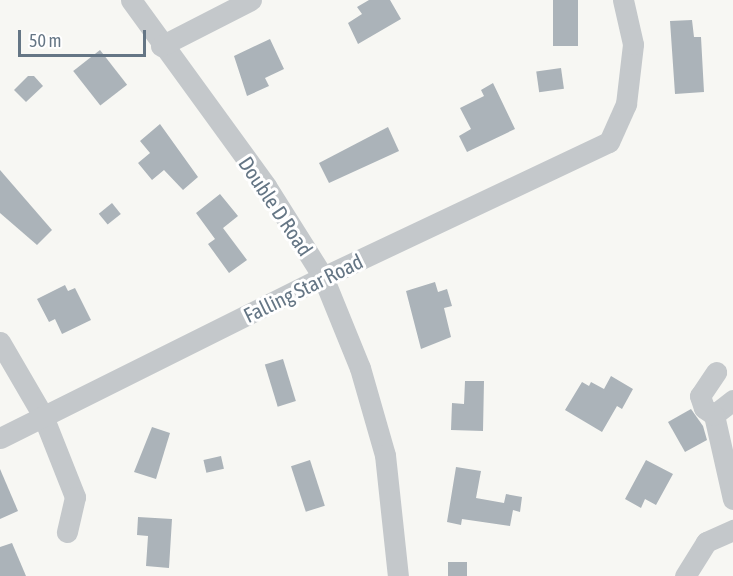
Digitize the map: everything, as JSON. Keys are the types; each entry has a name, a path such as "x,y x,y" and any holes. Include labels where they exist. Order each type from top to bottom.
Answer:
{"street":[{"name":"Double D Road","path":"131,0 161,46 266,186 323,277 360,368 385,455 398,576"},
{"path":"161,46 251,0"},
{"name":"Falling Star Road","path":"0,438 323,277 609,142 626,104 633,44 623,0"},
{"path":"0,342 43,416 75,497 67,532"},
{"path":"716,372 700,396 704,408 714,415 733,499"},
{"path":"714,415 733,400"},
{"path":"685,576 706,542 733,530"}],"building":[{"path":"369,0 390,0 401,19 358,44 348,23 362,14 357,7"},
{"path":"553,0 578,0 578,46 553,46"},
{"path":"692,20 694,37 701,37 704,92 675,94 670,21"},
{"path":"270,39 284,69 265,78 269,86 247,96 234,56"},
{"path":"100,50 127,85 100,106 73,71"},
{"path":"561,68 564,89 539,92 536,71"},
{"path":"28,76 34,76 43,86 26,102 14,90"},
{"path":"493,83 515,129 467,152 459,136 471,129 460,108 484,96 481,90"},
{"path":"160,124 198,177 183,190 164,170 152,180 138,163 150,153 140,141"},
{"path":"388,127 399,151 329,183 319,163"},
{"path":"0,170 52,230 37,245 0,213"},
{"path":"220,194 238,216 223,228 247,260 229,273 208,244 215,239 196,213"},
{"path":"112,203 121,214 108,225 99,214"},
{"path":"435,282 438,292 447,289 452,306 444,308 451,337 421,349 406,291"},
{"path":"65,285 68,291 75,288 91,320 62,334 55,319 49,322 37,299"},
{"path":"283,359 296,401 278,407 265,365"},
{"path":"611,376 633,389 622,409 617,406 602,432 565,410 582,382 589,386 591,382 604,389"},
{"path":"465,381 484,381 483,431 451,430 452,403 464,404"},
{"path":"691,409 703,426 707,440 685,452 668,422"},
{"path":"152,427 170,433 156,479 134,472"},
{"path":"221,456 224,469 206,473 203,460"},
{"path":"310,460 325,506 306,512 291,466"},
{"path":"646,460 673,474 656,505 645,499 641,508 625,499"},
{"path":"456,467 481,471 476,498 504,503 506,494 522,497 520,512 513,510 510,526 462,519 461,525 447,522"},
{"path":"0,469 18,511 0,519"},
{"path":"138,517 172,519 169,568 146,566 148,536 137,535"},
{"path":"12,543 26,576 0,576 0,547"},
{"path":"448,562 467,562 467,576 448,576"}]}
